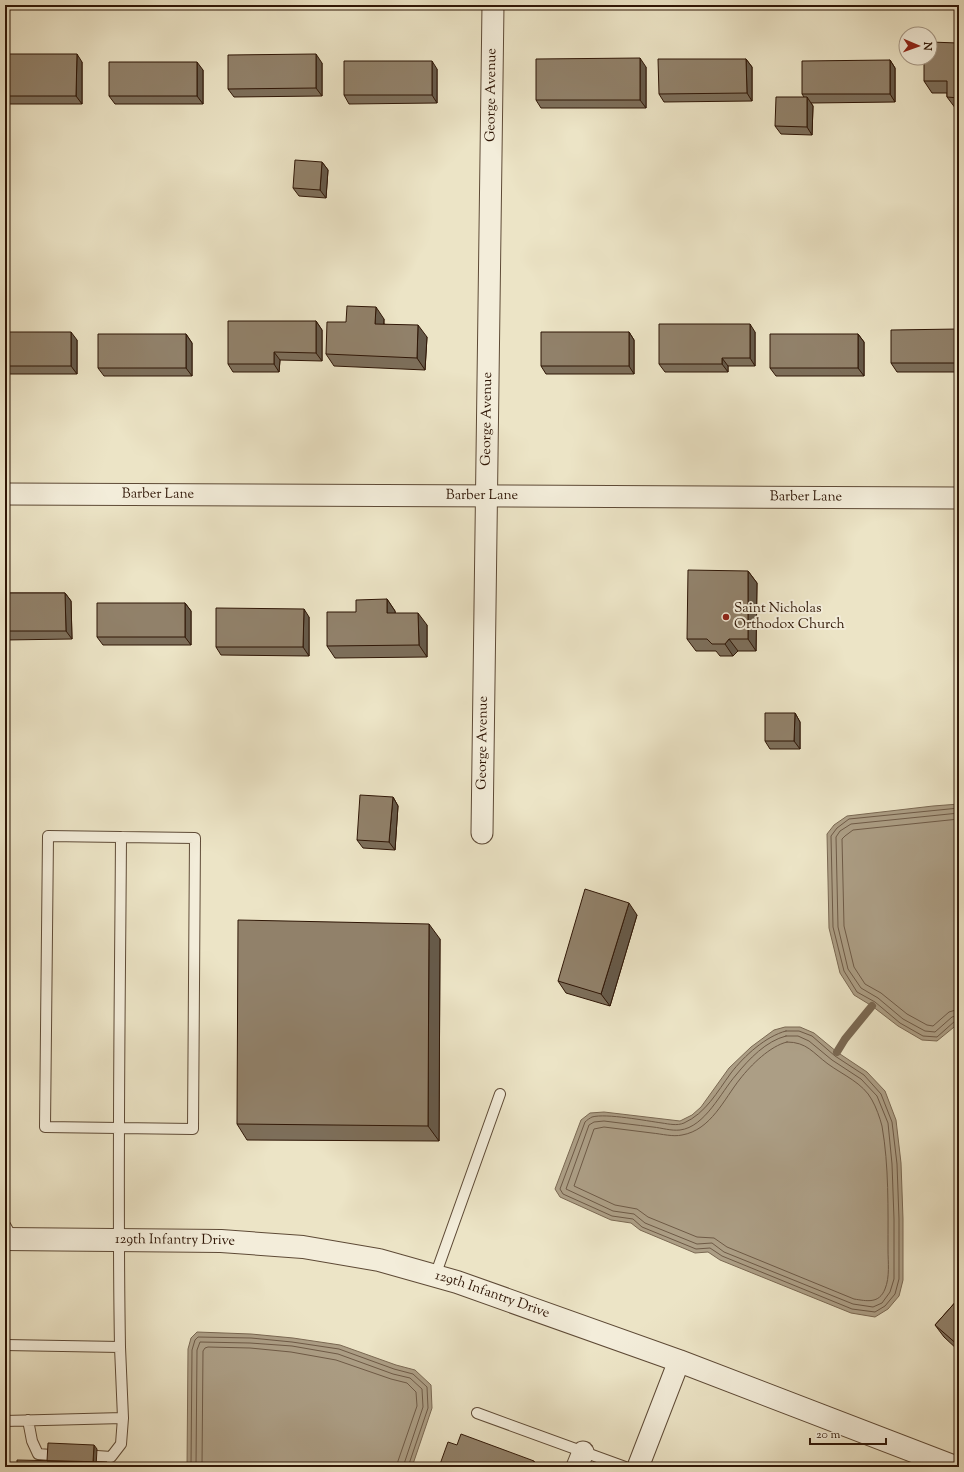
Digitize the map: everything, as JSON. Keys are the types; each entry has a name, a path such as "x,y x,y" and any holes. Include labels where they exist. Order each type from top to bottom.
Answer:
{"street":[{"name":"George Avenue","path":"482,833 493,5"},
{"name":"Barber Lane","path":"5,494 959,498"},
{"name":"129th Infantry Drive","path":"8,1234 118,1240 221,1241 303,1247 379,1260 457,1282 678,1361 955,1467"},
{"path":"638,1467 678,1361"}],"lane":[{"path":"48,836 121,837 196,838 192,1129 45,1128 48,836"},
{"path":"96,1456 111,1457 121,1444 122,1418 118,1240 121,837"},
{"path":"435,1276 500,1094"},
{"path":"5,1345 120,1346"},
{"path":"477,1413 580,1459 625,1467"},
{"path":"5,1421 122,1418"},
{"path":"28,1420 32,1441 38,1454 51,1455"}],"water":[{"path":"959,804 959,1023 937,1041 922,1040 898,1026 872,1006 854,995 840,973 829,928 827,834 834,825 847,816"},
{"path":"785,1027 800,1027 814,1033 837,1052 867,1072 885,1091 896,1120 901,1163 903,1280 899,1296 888,1309 875,1317 851,1313 720,1260 708,1252 695,1253 640,1230 631,1223 611,1220 560,1197 555,1189 581,1120 590,1113 604,1112 680,1121 692,1115 701,1107 729,1068 751,1047 774,1030"},
{"path":"197,1332 251,1334 340,1345 396,1365 415,1370 431,1385 432,1408 412,1467 187,1467 188,1349 191,1338"}],"building":[{"path":"959,27 959,98 947,97 947,81 924,81 924,66 938,66 938,42 958,43"},
{"path":"5,54 77,54 76,96 5,96"},
{"path":"316,54 316,88 228,89 228,55"},
{"path":"640,58 640,100 536,100 536,59"},
{"path":"658,59 746,59 747,93 659,94"},
{"path":"890,60 890,94 802,94 802,61"},
{"path":"344,61 432,61 432,95 344,95"},
{"path":"109,62 197,62 197,96 109,96"},
{"path":"776,97 807,97 807,127 775,126"},
{"path":"295,160 322,162 320,190 293,188"},
{"path":"347,306 376,307 375,324 418,325 417,358 326,354 327,322 346,322"},
{"path":"228,321 316,321 316,353 274,352 274,364 228,364"},
{"path":"659,324 750,324 750,358 722,358 722,364 659,364"},
{"path":"959,329 959,363 891,363 891,330"},
{"path":"5,332 71,332 71,366 5,366"},
{"path":"541,332 629,332 629,366 541,366"},
{"path":"98,334 186,334 186,368 98,368"},
{"path":"770,334 858,334 858,368 770,368"},
{"name":"Saint Nicholas Orthodox Church","path":"688,570 748,571 748,639 729,639 725,644 712,644 707,639 687,639"},
{"path":"5,593 65,593 66,631 5,631"},
{"path":"387,599 387,613 418,613 419,645 327,646 327,612 356,612 356,600"},
{"path":"97,603 185,603 185,637 97,637"},
{"path":"216,608 304,609 303,647 216,647"},
{"path":"765,713 795,713 794,741 765,741"},
{"path":"360,795 393,797 389,842 357,840"},
{"path":"585,889 629,903 601,994 558,981"},
{"path":"238,920 429,924 428,1126 237,1124"},
{"path":"959,1298 959,1346 935,1325"},
{"path":"461,1434 534,1461 532,1467 439,1467 448,1442 457,1445"},
{"path":"48,1443 94,1445 93,1462 47,1461"},
{"path":"17,1460 107,1462 107,1467 17,1467"}],"waterway":[{"path":"837,1052 845,1039 872,1006"}],"place":[{"name":"Saint Nicholas Orthodox Church","path":"726,617"}]}
